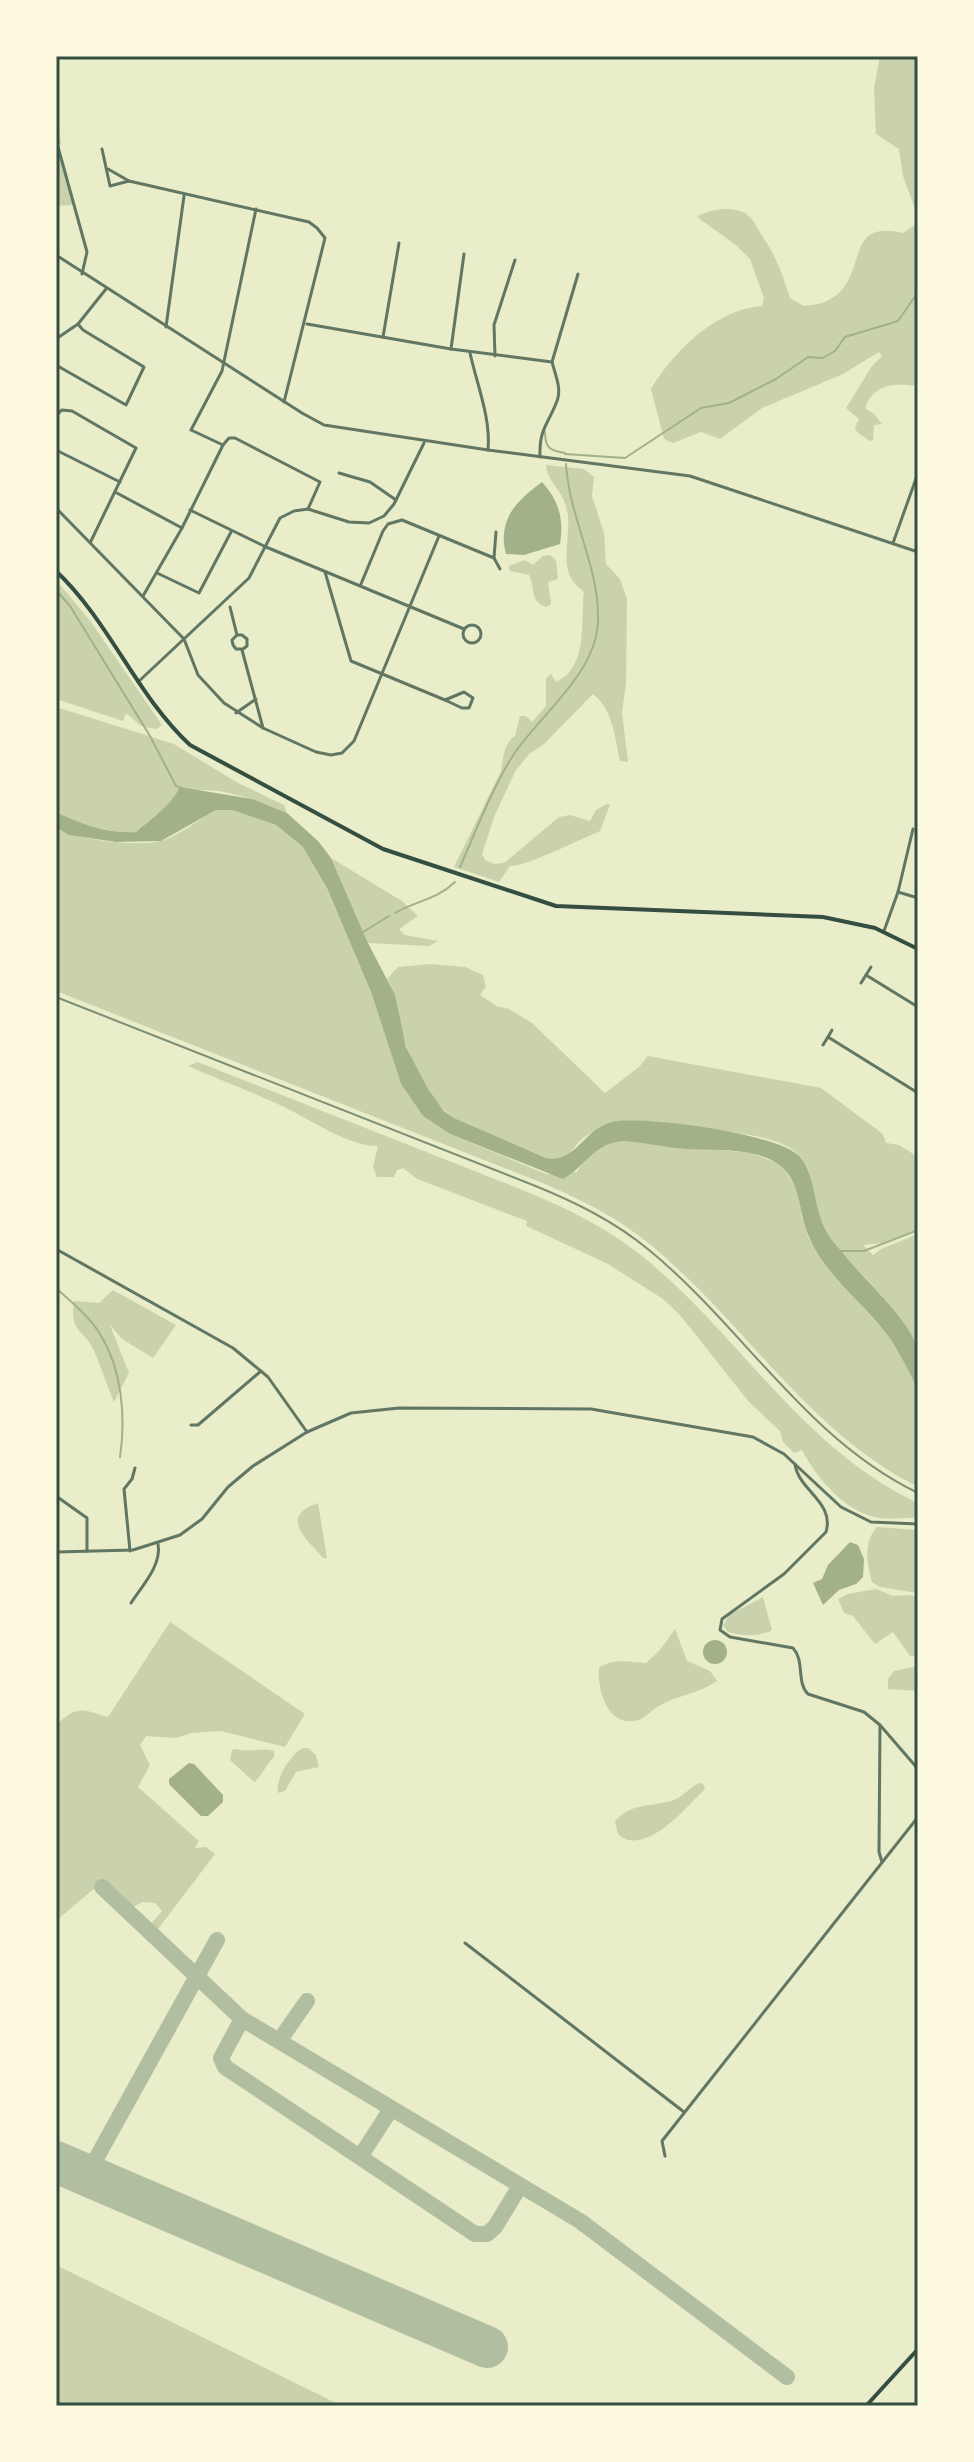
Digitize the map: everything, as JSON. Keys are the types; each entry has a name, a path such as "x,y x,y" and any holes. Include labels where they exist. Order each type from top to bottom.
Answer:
{"main road":[{"path":"56,571 98,620 168,725 190,745 343,828 406,858 556,906 823,917 884,931 918,949"},
{"path":"866,2406 918,2349"}],"street":[{"path":"58,147 87,252 82,274"},
{"path":"102,149 110,186 129,181"},
{"path":"106,168 129,181 309,222 325,238 284,402"},
{"path":"166,327 185,195"},
{"path":"223,445 191,430 222,371 256,209"},
{"path":"383,337 399,243"},
{"path":"451,349 464,254"},
{"path":"56,255 284,402 315,421 334,428 690,476 918,552"},
{"path":"495,356 494,325 515,260"},
{"path":"540,457 542,427 558,399 559,388 552,362 578,274"},
{"path":"56,339 78,324 106,289"},
{"path":"56,365 126,405 144,367 78,324"},
{"path":"305,324 495,356 552,362"},
{"path":"470,352 490,427 488,450"},
{"path":"56,415 62,410 72,411 136,448 91,541"},
{"path":"143,596 229,438 235,438 320,482 308,509"},
{"path":"138,682 249,578 280,518 308,509 349,522 369,523 384,516 396,500 424,441"},
{"path":"56,450 120,482"},
{"path":"339,473 370,482 396,500"},
{"path":"893,543 918,473"},
{"path":"115,492 182,528"},
{"path":"56,508 184,639 198,675 236,713 316,752 331,755 342,753 354,741 439,536"},
{"path":"190,510 231,532 464,629"},
{"path":"360,585 388,524 402,520 494,558"},
{"path":"157,572 199,593 231,532"},
{"path":"496,532 494,558 500,569"},
{"path":"325,572 351,661 464,709 472,706 474,701 467,692 445,700"},
{"path":"230,607 237,635"},
{"path":"468,625 476,625 481,629 482,637 476,643 470,643 464,637 464,629 468,625"},
{"path":"242,650 247,646 247,639 244,635 237,635 232,640 233,645 242,650 263,728"},
{"path":"236,713 256,699"},
{"path":"884,931 898,892 913,829"},
{"path":"911,839 918,840"},
{"path":"898,892 918,898"},
{"path":"861,983 871,967"},
{"path":"866,975 918,1007"},
{"path":"823,1045 832,1030"},
{"path":"828,1037 918,1093"},
{"path":"56,1249 233,1348 261,1371 307,1432"},
{"path":"191,1425 198,1425 261,1371"},
{"path":"56,1552 130,1551 180,1535 202,1519 228,1487 253,1466 307,1432 351,1413 371,1409 591,1409 753,1437 784,1454 841,1507 871,1522 918,1524"},
{"path":"795,1464 796,1472 826,1513 826,1532 784,1574 722,1619 720,1630 740,1639 793,1648 799,1655 803,1689 808,1694 864,1712 880,1725 918,1769"},
{"path":"130,1551 124,1489 132,1479 135,1468"},
{"path":"56,1496 87,1518 87,1551"},
{"path":"131,1603 156,1562 160,1553 158,1544"},
{"path":"880,1725 879,1852 882,1862"},
{"path":"665,2156 662,2141 918,1817"},
{"path":"465,1943 685,2112"}],"shaded area":[{"path":"880,56 918,56 918,386 886,386 874,394 865,408 882,424 874,425 873,440 870,441 857,432 855,427 859,419 846,408 872,366 882,356 879,352 843,374 762,408 720,439 701,432 673,443 664,439 651,389 660,375 684,347 712,324 728,315 762,306 764,298 750,259 697,217 724,209 747,214 773,253 790,298 804,306 826,301 842,290 850,278 863,242 871,234 884,231 903,233 916,224 917,214 903,176 899,149 876,134 874,88"},
{"path":"56,116 59,147 73,205 56,206"},
{"path":"546,465 584,469 594,477 592,496 604,533 606,564 620,579 627,599 626,683 622,713 628,762 620,761 609,716 593,694 516,770 494,817 482,854 485,860 494,864 504,863 559,817 570,815 590,821 596,810 607,804 610,805 600,831 540,857 510,866 499,882 454,867 501,771 505,751 515,736 520,716 526,716 532,722 546,706 546,678 551,674 556,682 567,675 574,666 581,642 584,592 573,582 568,570 567,512"},
{"path":"542,482 553,496 559,511 560,544 524,555 506,554 504,531 511,512 524,496"},
{"path":"550,555 556,560 558,579 548,582 551,604 546,607 535,598 529,575 510,571 509,566 525,560 533,565 543,556"},
{"path":"56,580 91,622 162,725 156,729 141,726 126,713 123,721 56,699"},
{"path":"56,707 174,744 238,783 284,805 287,813 232,794 204,790 178,795 136,832 105,830 56,812"},
{"path":"180,787 252,799 287,813 318,841 331,858 368,943 395,995 406,1047 428,1089 444,1111 454,1118 546,1158 565,1156 593,1132 612,1122 652,1121 742,1134 789,1149 801,1158 829,1235 895,1311 913,1337 919,1358 918,1390 890,1339 824,1263 805,1227 795,1186 784,1169 775,1162 743,1152 625,1141 597,1150 563,1179 450,1134 423,1116 401,1084 371,992 327,888 303,847 276,825 232,810 216,810 161,841 116,842 69,835 56,827 56,812 95,827 136,832 166,806"},
{"path":"215,810 232,810 276,825 303,847 327,888 371,992 401,1084 423,1116 450,1134 546,1174 577,1172 597,1150 625,1141 751,1153 777,1163 785,1170 798,1190 809,1239 841,1282 885,1332 901,1355 918,1390 918,1487 879,1464 843,1437 810,1407 686,1276 652,1246 611,1217 535,1180 56,991 56,827 91,839 150,843 174,836"},
{"path":"331,858 402,901 418,916 399,929 405,935 438,941 429,946 368,943"},
{"path":"430,964 465,967 483,975 486,986 480,995 532,1023 605,1093 639,1067 648,1056 821,1088 883,1134 886,1143 899,1145 918,1157 918,1229 882,1243 863,1245 873,1255 918,1234 918,1349 890,1305 831,1239 821,1220 802,1159 780,1143 746,1134 649,1122 596,1131 584,1137 563,1157 546,1158 454,1118 431,1094 414,1065 387,979 398,967"},
{"path":"198,1062 530,1193 602,1228 642,1256 677,1287 805,1422 840,1453 877,1480 918,1503 918,1518 880,1518 867,1515 844,1502 815,1471 802,1450 794,1453 783,1442 780,1431 749,1402 680,1315 663,1299 608,1264 526,1226 527,1221 417,1179 403,1168 397,1170 394,1177 377,1177 373,1167 378,1146 345,1139 279,1105 188,1066"},
{"path":"113,1290 176,1325 153,1358 122,1339 110,1325 129,1373 114,1402 98,1359 76,1326 73,1312 74,1301 99,1303"},
{"path":"318,1503 327,1558 323,1558 304,1536 298,1522 306,1509"},
{"path":"877,1527 918,1530 918,1593 880,1587 872,1582 868,1546"},
{"path":"850,1542 858,1545 864,1559 863,1577 856,1584 839,1590 823,1605 813,1583 822,1579 828,1565"},
{"path":"876,1589 893,1596 911,1595 918,1598 918,1657 910,1656 893,1632 875,1644 853,1616 844,1613 838,1599"},
{"path":"763,1597 772,1630 750,1635 728,1632 723,1625 729,1615"},
{"path":"170,1622 305,1714 285,1747 221,1731 192,1733 176,1738 146,1736 140,1745 150,1765 138,1787 199,1841 195,1848 206,1847 215,1854 158,1929 151,1924 162,1911 155,1903 143,1902 131,1908 104,1880 56,1921 56,1725 80,1710 108,1717"},
{"path":"675,1629 687,1661 710,1671 717,1681 666,1702 641,1719 619,1719 606,1706 600,1687 599,1668 616,1662 646,1663"},
{"path":"715,1640 724,1643 727,1652 724,1661 715,1664 706,1661 703,1652 706,1643"},
{"path":"918,1666 918,1691 888,1689 888,1679 894,1671"},
{"path":"303,1748 316,1755 319,1767 296,1772 285,1791 278,1793 284,1768"},
{"path":"232,1750 270,1750 274,1751 274,1757 254,1782 230,1760"},
{"path":"189,1763 194,1764 223,1795 223,1802 208,1816 201,1816 169,1784 169,1779"},
{"path":"699,1783 705,1789 677,1817 653,1835 641,1840 629,1840 618,1834 615,1821 621,1815 641,1806 675,1800"},
{"path":"56,2265 342,2406 56,2406"}],"waterway":[{"path":"565,454 625,458 701,408 729,403 776,379 808,357 823,358 835,351 845,337 898,321 918,292"},
{"path":"545,432 549,448 565,453"},
{"path":"460,867 512,757 578,675 595,639 598,619 594,580 572,503 566,464"},
{"path":"56,590 70,606 150,736 176,786 181,788"},
{"path":"395,913 440,893 455,882"},
{"path":"363,932 389,916"},
{"path":"840,1251 864,1251 918,1230"},
{"path":"56,1288 96,1327 113,1362 122,1410 120,1457"}],"taxiway":[{"path":"102,1887 242,2019 580,2221 787,2377"},
{"path":"87,2175 217,1940"},
{"path":"279,2041 307,2001"},
{"path":"242,2019 221,2058 225,2067 475,2234 487,2234 495,2227 520,2186"},
{"path":"360,2157 391,2109"}],"runway":[{"path":"56,2162 487,2347"}],"railway":[{"path":"56,997 533,1185 608,1221 649,1250 683,1280 808,1413 842,1443 878,1470 918,1493"}]}
